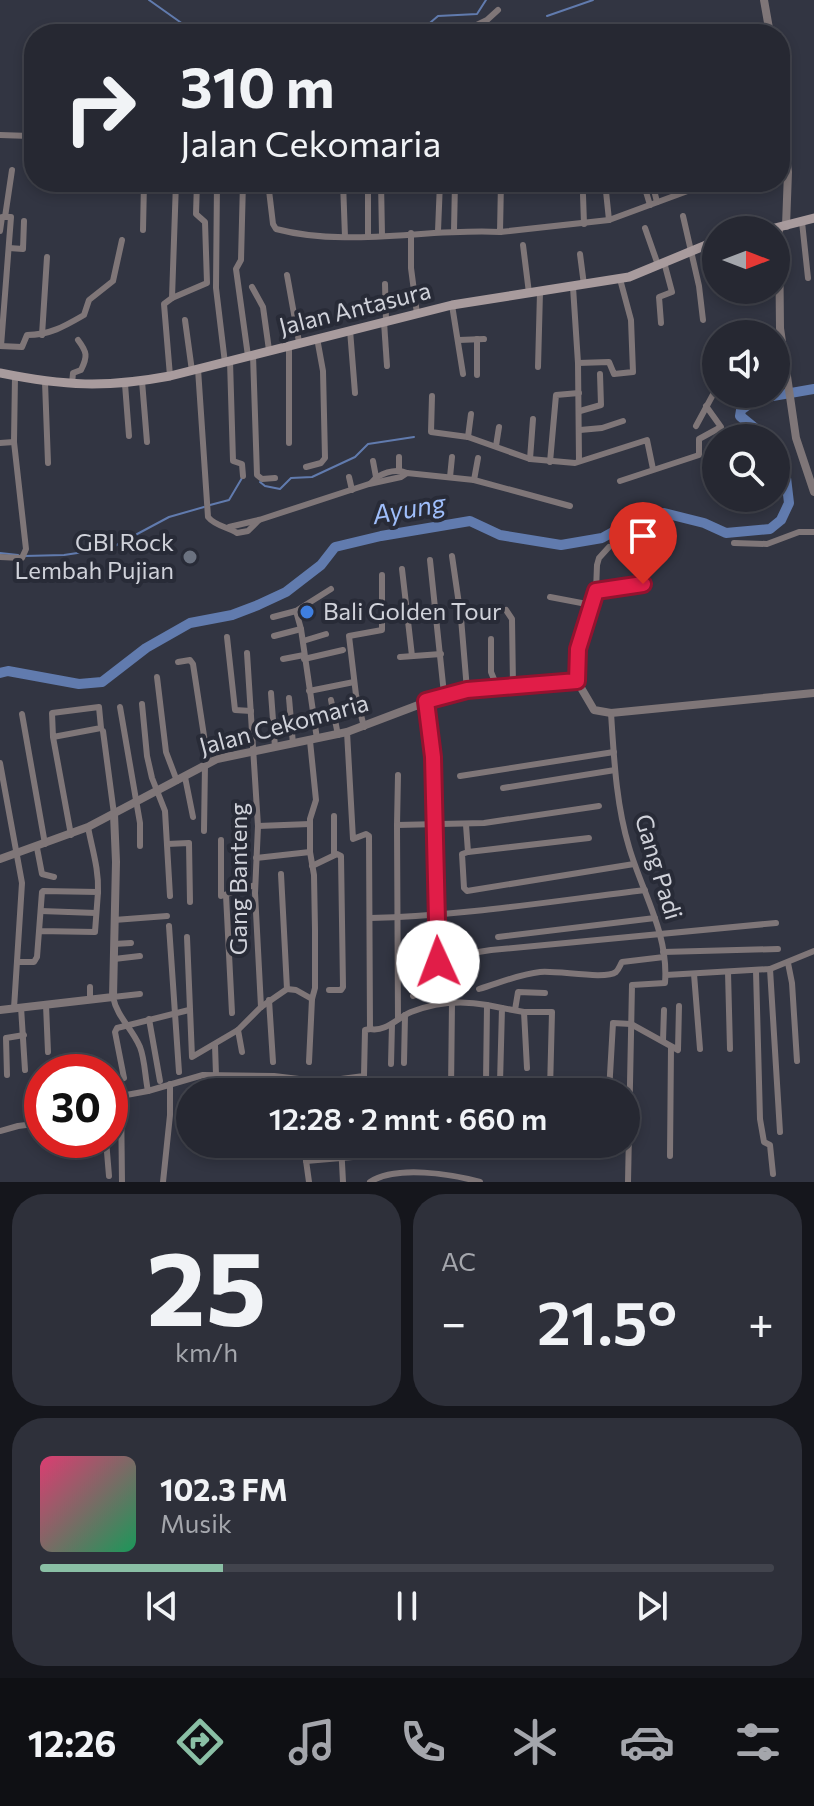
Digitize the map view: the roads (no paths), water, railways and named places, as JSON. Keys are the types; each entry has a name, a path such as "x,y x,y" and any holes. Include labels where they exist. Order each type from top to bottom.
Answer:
{"main road":[{"path":"790,225 814,218"},
{"name":"Jalan Antasura","path":"0,373 72,384 125,384 170,376 452,305 620,279 702,247"}],"street":[{"path":"764,0 768,24"},
{"path":"479,24 498,10"},
{"path":"0,135 24,136"},
{"path":"0,231 12,170"},
{"path":"143,230 144,192"},
{"path":"172,298 176,192"},
{"path":"170,376 164,305 172,298 207,283 205,222 196,214 197,192"},
{"path":"217,192 216,288 228,362 233,461 242,464 243,476"},
{"path":"243,192 241,260 236,269 251,356 257,475 262,479 275,478"},
{"path":"269,192 276,229 345,237 438,231 500,232 584,224 609,220 684,192"},
{"path":"343,192 345,237"},
{"path":"368,192 368,235"},
{"path":"381,192 382,235"},
{"path":"438,231 440,192"},
{"path":"454,231 455,192"},
{"path":"500,232 501,192"},
{"path":"606,192 609,220"},
{"path":"648,192 653,203"},
{"path":"652,192 653,203"},
{"path":"783,192 783,216"},
{"path":"583,195 584,224"},
{"path":"683,216 703,320"},
{"path":"5,217 12,218 0,346 22,347 27,335 56,331 70,320 84,315 89,300 113,281 122,240"},
{"path":"9,248 23,248 24,221"},
{"path":"802,222 808,278"},
{"path":"645,228 672,292 659,297 661,323"},
{"path":"411,233 412,280 417,314"},
{"path":"523,245 529,293"},
{"path":"579,461 580,254"},
{"path":"42,335 47,257"},
{"path":"287,275 294,343 289,443"},
{"path":"578,363 609,362 614,374 633,372 631,320 620,279"},
{"path":"385,284 387,366"},
{"path":"252,287 263,307 269,350"},
{"path":"538,367 540,292"},
{"path":"452,305 463,374"},
{"path":"185,320 195,370 206,512 214,523 229,527 259,520 407,473"},
{"path":"350,330 355,393"},
{"path":"306,467 321,463 325,458 323,371 317,338"},
{"path":"459,340 481,339 477,375"},
{"path":"72,384 73,373 81,370 87,357 78,340"},
{"path":"580,411 601,405 600,374"},
{"path":"0,557 22,558 26,549 14,442 15,376"},
{"path":"142,381 147,442"},
{"path":"45,382 48,463"},
{"path":"125,384 129,436"},
{"path":"550,462 556,395 579,393"},
{"path":"432,396 430,431 468,437 530,459 550,462 579,461 647,440 653,469"},
{"path":"790,397 796,438 814,492"},
{"path":"696,426 705,408"},
{"path":"620,481 700,454 699,439 721,427 707,408"},
{"path":"468,437 471,414"},
{"path":"530,459 533,419"},
{"path":"580,430 602,428 623,421"},
{"path":"496,446 499,427"},
{"path":"0,443 14,442"},
{"path":"399,457 399,471"},
{"path":"450,477 452,457"},
{"path":"474,480 478,458"},
{"path":"373,461 376,477"},
{"path":"425,462 425,474"},
{"path":"369,484 376,477 399,471 474,480 570,506"},
{"path":"349,477 352,490"},
{"path":"734,543 767,544 799,532 814,532"},
{"path":"609,547 599,558 596,591 578,649 577,681 594,710 611,713 814,693"},
{"path":"452,556 467,690"},
{"path":"430,560 444,694"},
{"path":"402,569 412,656"},
{"path":"364,727 354,682 349,636 382,630 382,575"},
{"path":"596,591 643,584"},
{"path":"273,617 296,611 331,589"},
{"path":"550,597 592,605"},
{"path":"506,610 512,619 513,686"},
{"path":"296,611 309,691 316,800 310,824 315,988 309,1062"},
{"path":"461,618 482,614"},
{"path":"274,636 301,629"},
{"path":"303,641 326,634"},
{"path":"227,637 234,709 251,711"},
{"path":"491,639 491,672 497,686"},
{"path":"283,659 343,650"},
{"name":"Gang Banteng","path":"247,653 258,826 255,885 261,1007"},
{"path":"400,657 441,654"},
{"path":"178,662 190,660 193,664 206,763 204,831"},
{"path":"157,677 166,752 181,779 193,817"},
{"name":"Jalan Cekomaria","path":"0,859 71,835 206,763 343,734 444,694 497,686 577,681"},
{"path":"309,691 354,682"},
{"path":"271,693 275,747"},
{"path":"289,698 293,744"},
{"path":"331,700 343,734 353,839 366,834 369,836 370,1029"},
{"path":"426,701 432,737 437,1003"},
{"path":"142,704 147,756 165,811 170,896"},
{"path":"53,737 101,728 99,707 52,713 53,737 71,835"},
{"path":"120,707 140,823 140,846"},
{"name":"Gang Padi","path":"611,713 615,770 629,849 660,932 666,979"},
{"path":"22,714 41,846 42,874 54,877"},
{"path":"103,731 114,814 113,997 119,1015 142,1052 148,1091"},
{"path":"460,776 614,752"},
{"path":"0,763 23,896 17,962 18,1008 25,1054"},
{"path":"503,788 615,770"},
{"path":"398,775 398,1020 404,1063"},
{"path":"397,825 466,825 599,806"},
{"path":"334,816 334,855"},
{"path":"258,826 310,824"},
{"path":"466,825 468,852"},
{"path":"39,931 94,932 98,868 93,860 88,827"},
{"path":"589,838 462,854 464,888 467,891 634,864"},
{"path":"221,840 221,896 255,885"},
{"path":"167,844 190,844 190,902"},
{"path":"256,858 310,852"},
{"path":"312,866 334,855 341,856 343,987 341,990 329,990"},
{"path":"281,874 287,989"},
{"path":"17,962 36,961 44,890 98,892"},
{"path":"370,918 437,915 645,890"},
{"path":"226,895 232,1013"},
{"path":"41,911 96,913"},
{"path":"114,920 167,916"},
{"path":"498,937 655,918"},
{"path":"415,962 491,950 776,923"},
{"path":"169,926 179,1072"},
{"path":"187,937 191,1054 194,1057 238,1030 269,1000 287,989 296,990 312,999"},
{"path":"114,944 131,943"},
{"path":"479,989 538,972 586,975 613,972 622,962 663,955 778,949"},
{"path":"629,1078 632,984 694,974 770,969 814,951"},
{"path":"114,959 140,956"},
{"path":"788,963 797,1061"},
{"path":"770,969 780,1132"},
{"path":"756,971 760,1119 764,1142 770,1145 773,1174"},
{"path":"728,972 730,1049"},
{"path":"694,974 700,1049"},
{"path":"90,987 90,999"},
{"path":"413,996 437,987"},
{"path":"515,1010 518,992 545,993"},
{"path":"0,1010 140,994"},
{"path":"269,1000 273,1062"},
{"path":"364,1078 365,1030 379,1030 437,1003 452,1002 524,1012 551,1011 550,1078"},
{"path":"451,1078 452,1002"},
{"path":"46,1005 48,1052"},
{"path":"486,1078 487,1005"},
{"path":"610,1078 612,1025 616,1022 631,1024 679,1049 679,1006"},
{"path":"500,1078 502,1008"},
{"path":"119,1054 115,1032 119,1026 189,1010"},
{"path":"663,1041 664,1010"},
{"path":"524,1012 527,1068"},
{"path":"149,1019 160,1081"},
{"path":"391,1064 398,1020"},
{"path":"238,1030 242,1052"},
{"path":"7,1075 6,1038 24,1035"},
{"path":"215,1045 216,1075"},
{"path":"670,1156 671,1047"},
{"path":"128,1095 197,1076 291,1078"},
{"path":"163,1182 170,1084"},
{"path":"0,1131 24,1126"},
{"path":"108,1158 109,1176"},
{"path":"122,1158 122,1182"},
{"path":"306,1158 309,1182"},
{"path":"306,1161 332,1158"},
{"path":"341,1158 343,1182"},
{"path":"628,1158 628,1182"},
{"path":"370,1182 404,1178 480,1182"}],"waterway":[{"path":"149,0 183,24"},
{"path":"429,24 438,16 477,14 486,0"},
{"path":"547,16 593,0"},
{"name":"Ayung","path":"750,424 740,416 741,410 756,399 814,389"},
{"path":"260,482 280,489 291,478 312,477 355,457 368,444 414,437"},
{"path":"210,505 229,500 242,478"},
{"path":"24,556 64,555 111,548 169,517 204,507"},
{"name":"Ayung","path":"0,673 8,671 79,684 102,682 146,648 190,623 232,615 286,592 321,565 335,547 381,536 470,521 500,535 561,545 602,538 629,523 664,513 704,523 726,533 770,529 781,520 785,512"},
{"path":"0,553 18,555"}],"place":[{"name":"GBI Rock Lembah Pujian","path":"190,557"},
{"name":"Bali Golden Tour","path":"307,612"}]}
